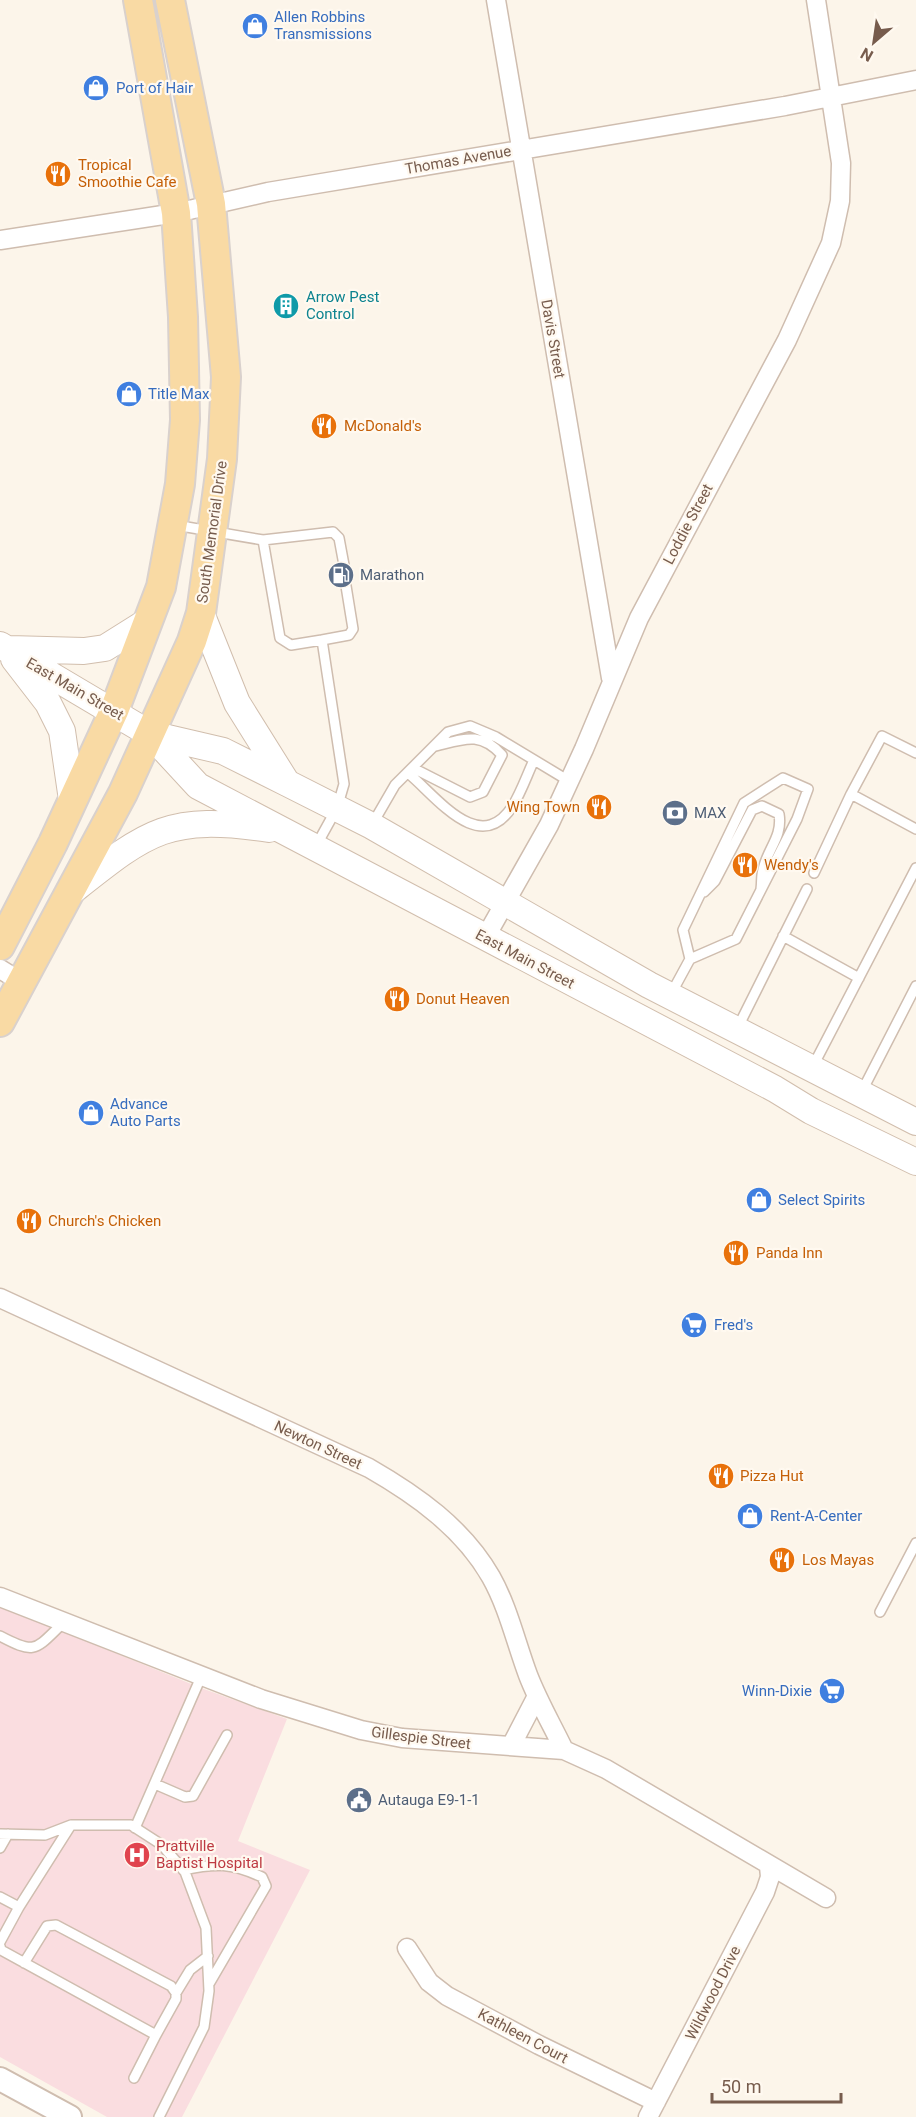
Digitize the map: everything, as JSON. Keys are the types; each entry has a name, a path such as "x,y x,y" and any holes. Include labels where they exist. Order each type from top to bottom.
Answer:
{"main road":[{"path":"0,946 53,843 114,711 161,587 173,525 185,420 183,317 176,213 138,0"},
{"name":"South Memorial Drive","path":"0,1022 10,976 71,892 150,734 192,641 201,613 214,533 222,459 226,377 211,204 170,0"},
{"path":"201,613 237,703 287,783"},
{"path":"3,647 84,651 105,648 148,621"},
{"path":"3,647 48,703 62,731 72,800"},
{"name":"East Main Street","path":"3,647 150,734 198,786 289,831 485,938 775,1089 856,1134 916,1162"},
{"name":"East Main Street","path":"150,734 223,751 337,808 670,996 916,1122"},
{"path":"71,892 137,842 176,826 219,823 289,831"}],"street":[{"name":"Davis Street","path":"496,0 611,678"},
{"name":"Loddie Street","path":"485,938 549,825 639,618 787,340 824,263 837,223 842,182 816,0"},
{"name":"Thomas Avenue","path":"0,240 176,213 211,204 520,149 831,98 916,80"},
{"name":"Newton Street","path":"0,1298 369,1468 405,1489 453,1529 491,1577 537,1696 564,1750"},
{"name":"Gillespie Street","path":"0,1597 201,1677 300,1713 361,1730 402,1738 564,1750 606,1769 826,1898"},
{"path":"511,1746 537,1696"},
{"name":"Wildwood Drive","path":"652,2110 765,1892 770,1877 769,1866"},
{"name":"Kathleen Court","path":"407,1948 429,1982 447,1996 539,2045 652,2110"},
{"path":"0,2079 70,2117"}],"lane":[{"path":"173,525 264,540 333,532 339,538 344,565"},
{"path":"264,540 280,638 291,645 349,635 353,629 346,586"},
{"path":"316,846 337,808 344,784 322,640"},
{"path":"372,826 395,785 448,732 470,726 496,737 569,782"},
{"path":"814,873 851,794 882,736 916,753"},
{"path":"410,770 470,797 483,792 502,755 493,745 475,737 434,747"},
{"path":"410,770 467,824 482,828 498,823 512,807 534,760"},
{"path":"670,996 690,959 736,939 760,895 808,789 783,778 744,803 683,930 690,959"},
{"path":"851,794 916,829"},
{"path":"699,897 716,881 752,810 762,806 779,814 781,826 774,847 763,868 760,895"},
{"path":"811,1070 916,868"},
{"path":"736,1031 807,889"},
{"path":"783,936 859,978"},
{"path":"860,1095 916,986"},
{"path":"880,1612 916,1543"},
{"path":"0,1636 24,1648 39,1647 63,1623"},
{"path":"135,1828 201,1677"},
{"path":"155,1784 185,1797 193,1796 227,1735"},
{"path":"71,1825 19,1907 0,1944 1,1950 156,2035"},
{"path":"0,1848 4,1834 45,1835 71,1825 130,1825 162,1845 183,1870 206,1928 209,1985 204,2026 159,2117"},
{"path":"183,1870 213,1864 237,1866 262,1877 266,1886 209,1985"},
{"path":"0,1897 19,1907"},
{"path":"24,1964 41,1932 47,1926 56,1925 171,1986 176,1993"},
{"path":"134,2078 176,1999 176,1993 190,1970 208,1956"}],"shaded area":[{"name":"Prattville Baptist Hospital","path":"0,1606 201,1688 287,1719 238,1841 310,1870 182,2117 107,2117 0,2057"}],"place":[{"name":"Allen Robbins Transmissions","path":"255,26"},
{"name":"Port of Hair","path":"96,88"},
{"name":"Tropical Smoothie Cafe","path":"58,174"},
{"name":"Arrow Pest Control","path":"286,306"},
{"name":"Title Max","path":"129,394"},
{"name":"McDonald's","path":"324,426"},
{"name":"Marathon","path":"341,575"},
{"name":"Wing Town","path":"599,807"},
{"name":"MAX","path":"675,813"},
{"name":"Wendy's","path":"745,865"},
{"name":"Donut Heaven","path":"397,999"},
{"name":"Advance Auto Parts","path":"91,1113"},
{"name":"Select Spirits","path":"759,1200"},
{"name":"Church's Chicken","path":"29,1221"},
{"name":"Panda Inn","path":"736,1253"},
{"name":"Fred's","path":"694,1325"},
{"name":"Pizza Hut","path":"721,1476"},
{"name":"Rent-A-Center","path":"750,1516"},
{"name":"Los Mayas","path":"782,1560"},
{"name":"Winn-Dixie","path":"832,1691"},
{"name":"Autauga E9-1-1","path":"359,1800"},
{"name":"Prattville Baptist Hospital","path":"137,1855"}]}
